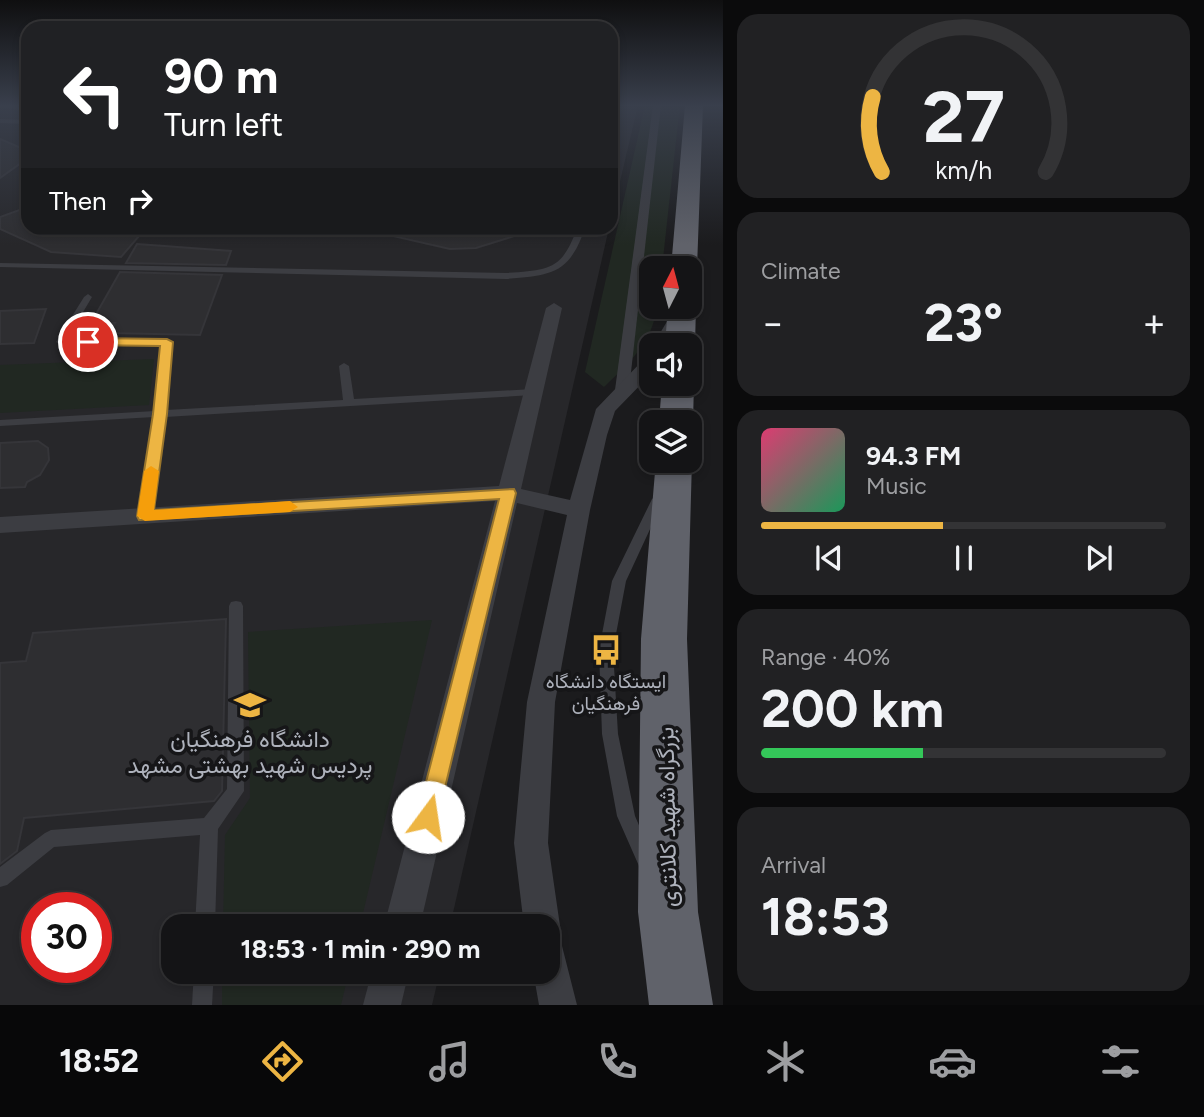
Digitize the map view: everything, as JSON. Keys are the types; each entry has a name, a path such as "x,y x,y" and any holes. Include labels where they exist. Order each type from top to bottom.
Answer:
{"highway":[{"path":"685,256 691,152"},
{"name":"بزرگراه شهید کلانتری","path":"673,473 664,639 668,912 681,1005"}],"street":[{"path":"622,390 651,152"},
{"path":"405,914 554,308"},
{"path":"540,914 531,843 541,702 579,510 606,409 639,374"},
{"path":"0,525 508,493 579,510"},
{"path":"382,1005 387,984"},
{"path":"554,984 558,1005"}],"lane":[{"path":"0,265 506,276 539,273 566,262 579,235"},
{"path":"88,298 61,342 167,342 145,516"},
{"path":"344,366 349,402"},
{"path":"0,423 533,392"},
{"path":"205,914 209,826 235,791 236,606"},
{"path":"0,878 51,839 209,826"},
{"path":"202,1005 203,984"}],"shaded area":[{"name":"دانشگاه فرهنگیان پردیس شهید بهشتی مشهد","path":"0,152 21,152 21,235 607,235 453,914 161,914 161,984 437,984 432,1005 0,1005"},
{"path":"618,152 627,152 618,190"},
{"path":"634,152 675,152 663,256 639,256 639,319 655,319 649,333 639,333 638,351 604,387 585,372 616,235 618,235"},
{"path":"154,359 149,405 0,413 0,365"},
{"path":"432,620 363,914 223,914 225,835 250,798 248,632"},
{"path":"222,984 346,984 341,1005 222,1005"}],"building":[{"path":"0,152 21,152 21,163 0,178"},
{"path":"21,210 21,235 139,236 121,257 51,252 0,229 0,217"},
{"path":"517,235 476,248 450,249 393,236"},
{"path":"137,244 231,251 226,265 126,263"},
{"path":"120,272 222,275 200,335 110,333 115,323 91,323"},
{"path":"46,309 34,343 0,344 0,311"},
{"path":"38,441 48,448 49,460 40,475 27,482 25,487 0,488 0,443"},
{"path":"226,619 222,791 214,801 24,818 17,851 0,864 0,663 26,661 33,633"}],"slow traffic":[{"path":"151,471 145,516 290,507"}],"place":[{"name":"ایستگاه دانشگاه فرهنگیان","path":"606,650"},
{"name":"دانشگاه فرهنگیان پردیس شهید بهشتی مشهد","path":"250,705"}],"route":[{"path":"88,342 167,342 145,516 508,493 428,817"}]}
